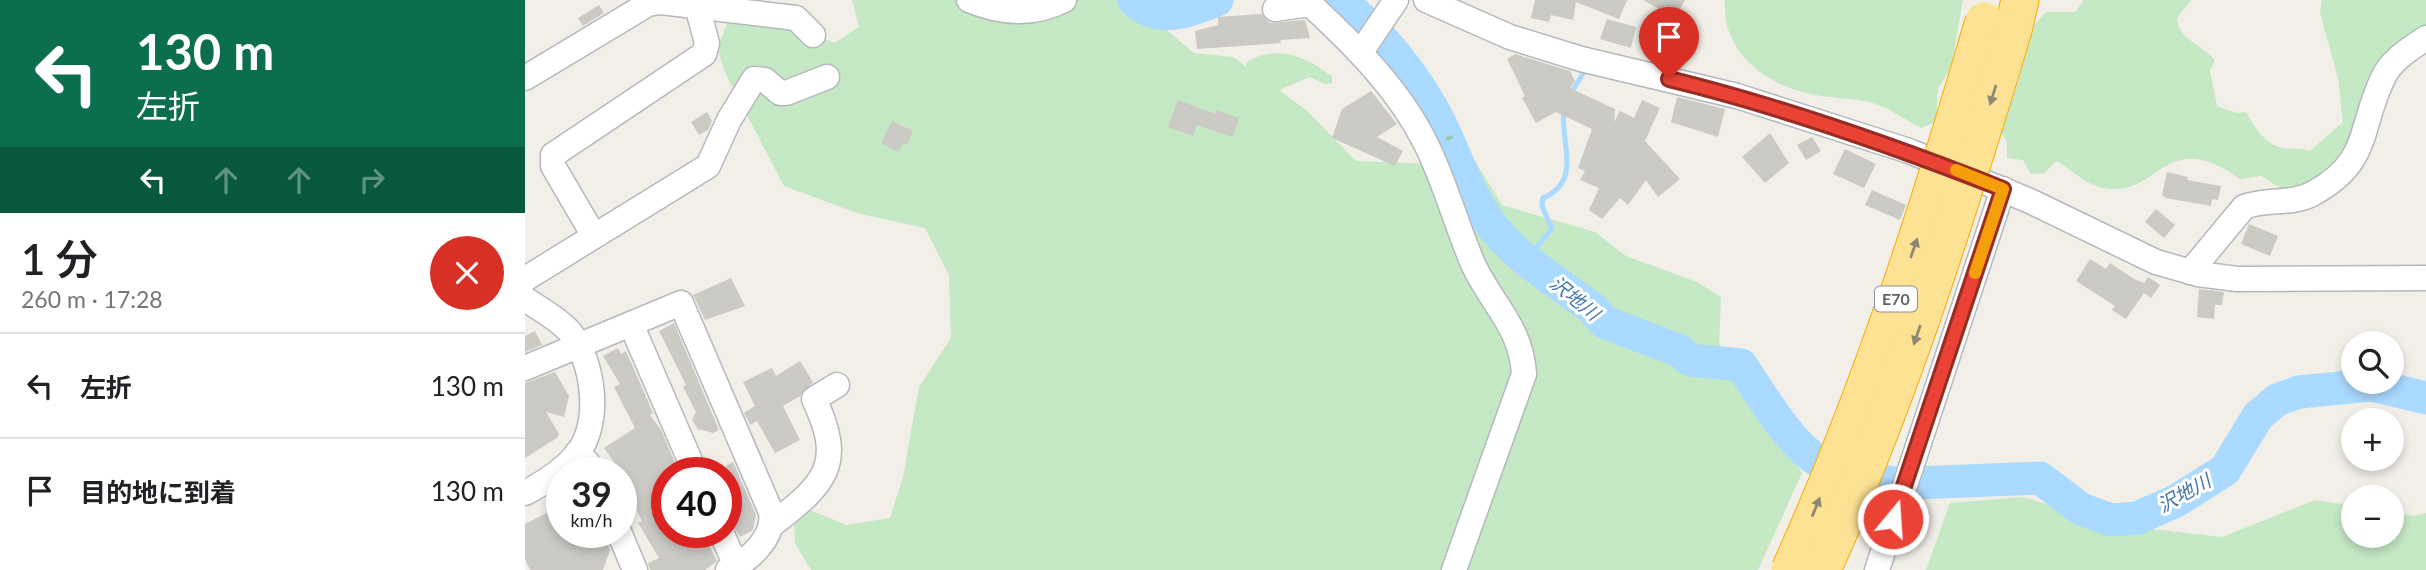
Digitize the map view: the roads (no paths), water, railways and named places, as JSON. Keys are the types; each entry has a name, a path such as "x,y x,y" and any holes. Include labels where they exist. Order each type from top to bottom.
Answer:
{"highway":[{"name":"E70","path":"1790,570 1878,350 1938,179 2001,13"},
{"name":"E70","path":"1822,570 1851,505 1914,343 2001,13"}],"street":[{"path":"969,0 1009,12 1032,10 1064,0"},
{"path":"1370,38 1396,0"},
{"path":"1426,0 1471,10 1510,37 1581,58 1737,96 1909,151 2003,189 2156,262 2190,272 2237,279 2426,278"},
{"path":"528,68 648,5 661,2 796,18 813,35"},
{"path":"1275,9 1310,4 1370,38 1427,145 1474,264 1519,341 1524,374 1454,570"},
{"path":"594,236 551,160 557,151 644,97 705,54 707,43 697,6"},
{"path":"2190,272 2244,207 2254,203 2299,200 2333,182 2348,169 2360,148 2383,77 2401,56 2426,38"},
{"path":"525,279 708,166 713,161 729,120 754,79 765,80 780,93 786,93 827,77"},
{"path":"1877,570 2003,189"},
{"path":"525,299 569,332 591,379 585,457"},
{"path":"525,368 681,303 771,512 773,524"},
{"path":"631,324 689,457"},
{"path":"727,548 734,569 768,535 773,524 811,491 826,470 831,442 814,399 837,385"},
{"path":"525,493 546,481"},
{"path":"626,548 635,570"}],"waterway":[{"name":"沢地川","path":"1134,0 1154,12 1164,13 1185,11 1217,0"},
{"name":"沢地川","path":"1339,0 1383,40 1409,72 1440,123 1477,203 1494,228 1515,251 1593,309 1604,322 1680,351 1690,360 1741,365 1787,432 1809,454 1820,462 1847,473 1894,483"},
{"path":"1571,93 1584,72"},
{"path":"1527,258 1552,229 1542,206 1543,198 1563,181 1566,171 1564,108"},
{"name":"沢地川","path":"1915,483 2040,478 2081,509 2111,520 2137,518 2176,501 2225,470 2258,416 2277,400 2299,392 2372,385 2426,398"}]}
